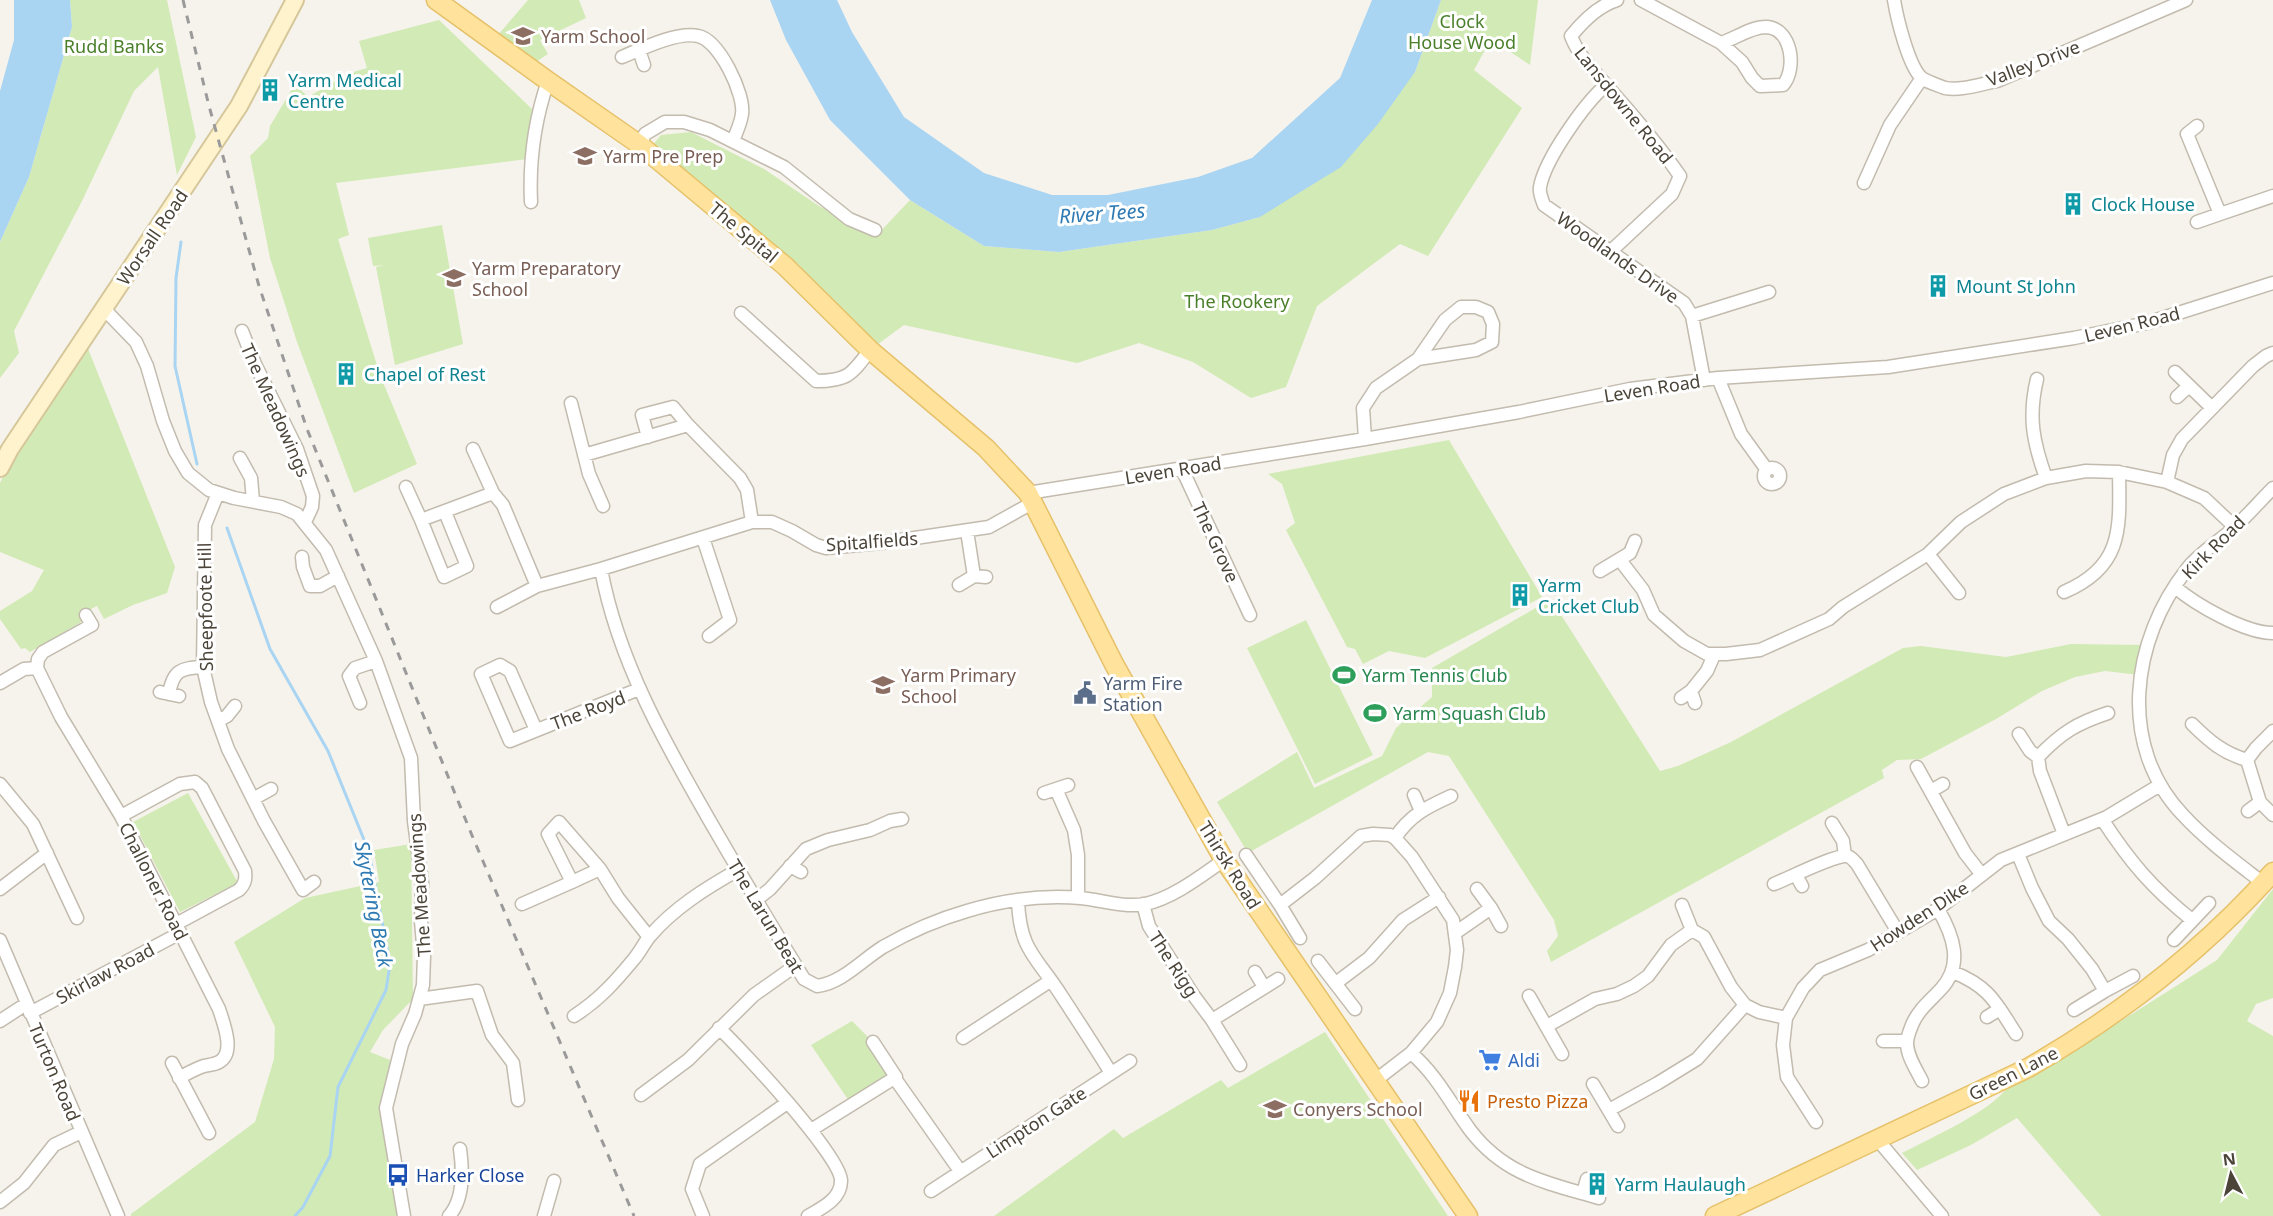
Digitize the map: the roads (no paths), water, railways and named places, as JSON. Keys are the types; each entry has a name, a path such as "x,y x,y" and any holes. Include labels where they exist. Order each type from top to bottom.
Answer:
{"main road":[{"name":"Worsall Road","path":"0,468 10,449 239,106 295,0"},
{"name":"The Spital","path":"436,0 640,145 785,266 870,350 986,448 1031,497"},
{"name":"Thirsk Road","path":"1031,497 1114,664 1224,860 1468,1216"},
{"name":"Green Lane","path":"1715,1216 2028,1068 2071,1043 2116,1013 2186,959 2268,878"}],"street":[{"name":"Lansdowne Road","path":"1611,252 1672,194 1680,176 1590,68 1570,36 1584,20 1617,0"},
{"path":"1641,0 1721,43 1742,62 1760,86 1784,85 1789,78 1792,62 1789,48 1784,37 1770,27 1755,28 1721,43"},
{"path":"1870,180 1890,125 1922,78 1904,40 1894,0"},
{"name":"Valley Drive","path":"1922,78 1945,88 1997,81 2186,0"},
{"path":"622,57 671,39 696,35 707,39 721,54 737,89 742,113 733,141"},
{"path":"639,50 644,65"},
{"path":"531,202 532,144 537,114 548,81"},
{"name":"Woodlands Drive","path":"1606,85 1581,111 1549,164 1539,189 1544,205 1684,303 1692,316 1704,380"},
{"path":"640,145 645,134 666,122 684,122 710,130 784,167 849,219 872,228 872,213"},
{"path":"2198,126 2187,134 2220,214"},
{"path":"2197,222 2273,196"},
{"name":"Leven Road","path":"1031,497 1519,412 1630,389 1718,378 1888,367 2074,338 2146,323 2273,283"},
{"path":"1692,316 1769,293"},
{"path":"1365,438 1363,408 1376,388 1418,359 1445,320 1461,307 1476,307 1488,312 1493,324 1492,342 1476,350 1418,359"},
{"name":"The Meadowings","path":"104,309 136,342 147,366 163,421 175,451 188,473 209,490 281,507 297,514 326,549 376,661 411,758 414,821 422,882 423,985 402,1044 386,1108 404,1216"},
{"path":"747,313 816,381 842,379 855,370 870,350"},
{"name":"The Meadowings","path":"242,331 297,449 313,496 312,507 305,522"},
{"path":"2167,482 2173,455 2182,440 2211,407 2253,366 2273,353"},
{"path":"2175,372 2211,407"},
{"path":"1718,378 1741,434 1767,470"},
{"path":"2177,397 2189,386"},
{"path":"2040,387 2032,424 2035,447 2046,478"},
{"path":"571,403 589,474 603,506"},
{"path":"648,437 642,415 673,407 740,478 747,490 752,522"},
{"path":"584,455 688,425"},
{"path":"473,449 493,493 503,505 537,586"},
{"path":"240,458 251,478 253,501"},
{"name":"The Grove","path":"1182,469 1250,615"},
{"path":"1620,560 1643,590 1654,615 1684,641 1707,654 1714,655 1760,650 1829,619 1843,607 1928,554 1961,522 2004,494 2046,478 2086,471 2119,472 2167,482 2204,498 2235,527"},
{"path":"2069,585 2083,584 2101,570 2116,543 2120,506 2119,472"},
{"path":"406,487 444,578 467,566 445,512"},
{"name":"Kirk Road","path":"2268,878 2182,814 2160,785 2143,746 2137,697 2141,665 2148,639 2160,611 2187,568 2235,527 2273,488"},
{"name":"Sheepfoote Hill","path":"218,493 205,525 204,667 211,702 228,749 253,800 303,890 314,882"},
{"path":"421,520 493,493"},
{"name":"Spitalfields","path":"497,607 537,586 601,569 752,522 772,522 826,548 880,543 989,527 1031,497"},
{"path":"959,585 980,576 967,531"},
{"path":"703,538 730,620 709,636"},
{"path":"1600,571 1630,553 1635,541"},
{"path":"1928,554 1959,593"},
{"path":"302,557 310,585 320,586 338,576"},
{"name":"The Larun Beat","path":"601,569 605,590 626,658 669,751 795,966 804,979 817,986 837,980 884,947 926,927 968,911 1046,898 1078,898 1127,905 1143,904 1161,899 1224,860"},
{"path":"1941,592 1949,580"},
{"path":"2175,587 2190,600 2208,610 2261,633 2273,633"},
{"path":"0,683 24,669 37,668 38,659 43,652 92,625 86,615"},
{"path":"1689,697 1714,655"},
{"path":"360,703 349,676 355,668 376,661"},
{"name":"The Royd","path":"536,730 510,671 500,665 481,674 510,741 639,689"},
{"path":"169,694 172,679 178,672 204,667"},
{"name":"Challoner Road","path":"37,668 61,717 121,816 219,1009 225,1030 227,1048 225,1056 220,1062 179,1078"},
{"path":"218,721 227,716 235,706"},
{"path":"2038,757 2054,740 2081,722 2108,713"},
{"path":"2192,724 2212,744 2233,756 2247,760"},
{"path":"2247,760 2273,730"},
{"path":"2019,734 2030,751 2038,757 2040,771 2064,834"},
{"path":"2247,760 2260,802 2273,815"},
{"path":"1917,767 1965,853 1982,874"},
{"name":"Skirlaw Road","path":"0,1021 178,929 244,886 245,871 202,788 195,782 180,784 121,816"},
{"path":"0,784 33,824 77,918"},
{"path":"1931,790 1942,784"},
{"name":"Howden Dike","path":"1809,1118 1787,1077 1784,1045 1786,1018 1803,988 1820,970 1869,950 1938,909 2001,860 2102,819 2160,785"},
{"path":"253,800 271,789"},
{"path":"1056,789 1074,830 1078,855 1078,898"},
{"path":"1414,795 1420,809"},
{"path":"1395,838 1404,824 1420,809 1451,796"},
{"path":"2248,811 2260,802"},
{"path":"2102,819 2132,863 2164,897 2192,920"},
{"path":"572,882 548,834 559,822 600,869 618,898 649,937"},
{"path":"1832,823 1844,841 1845,856"},
{"path":"755,901 796,869 806,849 828,840 895,824"},
{"path":"1280,905 1315,878 1361,836 1390,835 1412,857 1453,920 1457,950 1450,993 1437,1023 1411,1053 1376,1080"},
{"path":"0,889 47,853"},
{"path":"2018,854 2049,921 2068,939 2092,969 2105,991"},
{"path":"1246,855 1300,938"},
{"path":"1774,884 1799,880 1845,856 1851,858 1857,864 1898,932"},
{"path":"522,904 600,869"},
{"path":"574,1016 582,1004 596,1001 635,958 649,937 678,909 713,884 738,870"},
{"path":"1477,889 1501,926"},
{"path":"1336,983 1369,958 1403,920 1439,897"},
{"path":"1018,901 1019,926 1030,954 1111,1073"},
{"path":"2174,940 2209,903"},
{"name":"The Rigg","path":"1143,904 1149,926 1240,1065"},
{"path":"1682,905 1692,930 1704,937 1731,987 1745,1005 1759,1012 1786,1018"},
{"path":"1455,933 1491,908"},
{"path":"1922,1081 1911,1060 1906,1041 1914,1019 1953,972 1952,938 1938,909"},
{"path":"1547,1026 1595,999 1617,994 1634,986 1648,976 1671,945 1692,930"},
{"name":"Turton Road","path":"0,940 118,1216"},
{"path":"1318,961 1355,1009"},
{"path":"641,1095 688,1060 754,995 795,966"},
{"path":"1255,972 1264,987"},
{"path":"1953,972 1972,980 1989,993 2016,1034"},
{"path":"2074,1010 2133,976"},
{"path":"1212,1020 1278,979"},
{"path":"963,1038 1050,981"},
{"path":"419,999 477,992 492,1035 513,1063 518,1100"},
{"path":"1529,996 1562,1054"},
{"path":"1609,1110 1697,1059 1745,1005"},
{"path":"1987,1017 2000,1009"},
{"path":"719,1028 742,1050 811,1130 840,1170 841,1182 838,1194 808,1216"},
{"path":"1883,1041 1906,1041"},
{"path":"873,1042 896,1080 960,1171"},
{"path":"1411,1053 1427,1067 1472,1132 1490,1152 1511,1168 1528,1177 1599,1198"},
{"name":"Limpton Gate","path":"931,1191 1130,1061"},
{"path":"172,1063 203,1130"},
{"path":"811,1130 896,1077"},
{"path":"1593,1084 1618,1126"},
{"path":"704,1216 692,1189 700,1164 787,1103"},
{"path":"0,1202 24,1183 54,1145 81,1132"},
{"path":"1877,1139 1942,1216"},
{"path":"450,1216 454,1211 454,1191 462,1180 460,1149"},
{"path":"1583,1193 1587,1179"},
{"path":"544,1216 556,1188"}],"water":[{"path":"14,0 70,0 72,27 29,177 0,242 0,91 14,40"},
{"name":"River Tees","path":"770,0 837,0 852,32 904,117 984,173 1052,195 1108,195 1198,177 1252,158 1340,78 1372,0 1441,0 1415,72 1378,124 1341,167 1260,217 1212,230 1059,252 984,246 910,200 830,120 786,40"}],"waterway":[{"name":"Skytering Beck","path":"181,242 176,278 175,366 197,464"},
{"name":"Skytering Beck","path":"227,528 270,649 328,751 369,852 390,964 386,990 338,1087 330,1156 303,1207 295,1216"}],"railway":[{"path":"183,0 209,106 259,286 307,429 471,833 634,1216"}],"place":[{"name":"Yarm School","path":"523,36"},
{"name":"Yarm Medical Centre","path":"270,90"},
{"name":"Yarm Pre Prep","path":"585,156"},
{"name":"Clock House","path":"2073,204"},
{"name":"Yarm Preparatory School","path":"454,278"},
{"name":"Mount St John","path":"1938,286"},
{"name":"Chapel of Rest","path":"346,374"},
{"name":"Yarm Cricket Club","path":"1520,595"},
{"name":"Yarm Tennis Club","path":"1344,675"},
{"name":"Yarm Primary School","path":"883,685"},
{"name":"Yarm Fire Station","path":"1085,693"},
{"name":"Yarm Squash Club","path":"1375,713"},
{"name":"Aldi","path":"1490,1060"},
{"name":"Presto Pizza","path":"1469,1101"},
{"name":"Conyers School","path":"1275,1109"},
{"name":"Harker Close","path":"398,1175"},
{"name":"Yarm Haulaugh","path":"1597,1184"}],"park label":[{"name":"Clock House Wood","path":"1462,31"},
{"name":"Rudd Banks","path":"114,46"},
{"name":"The Rookery","path":"1237,301"}]}
